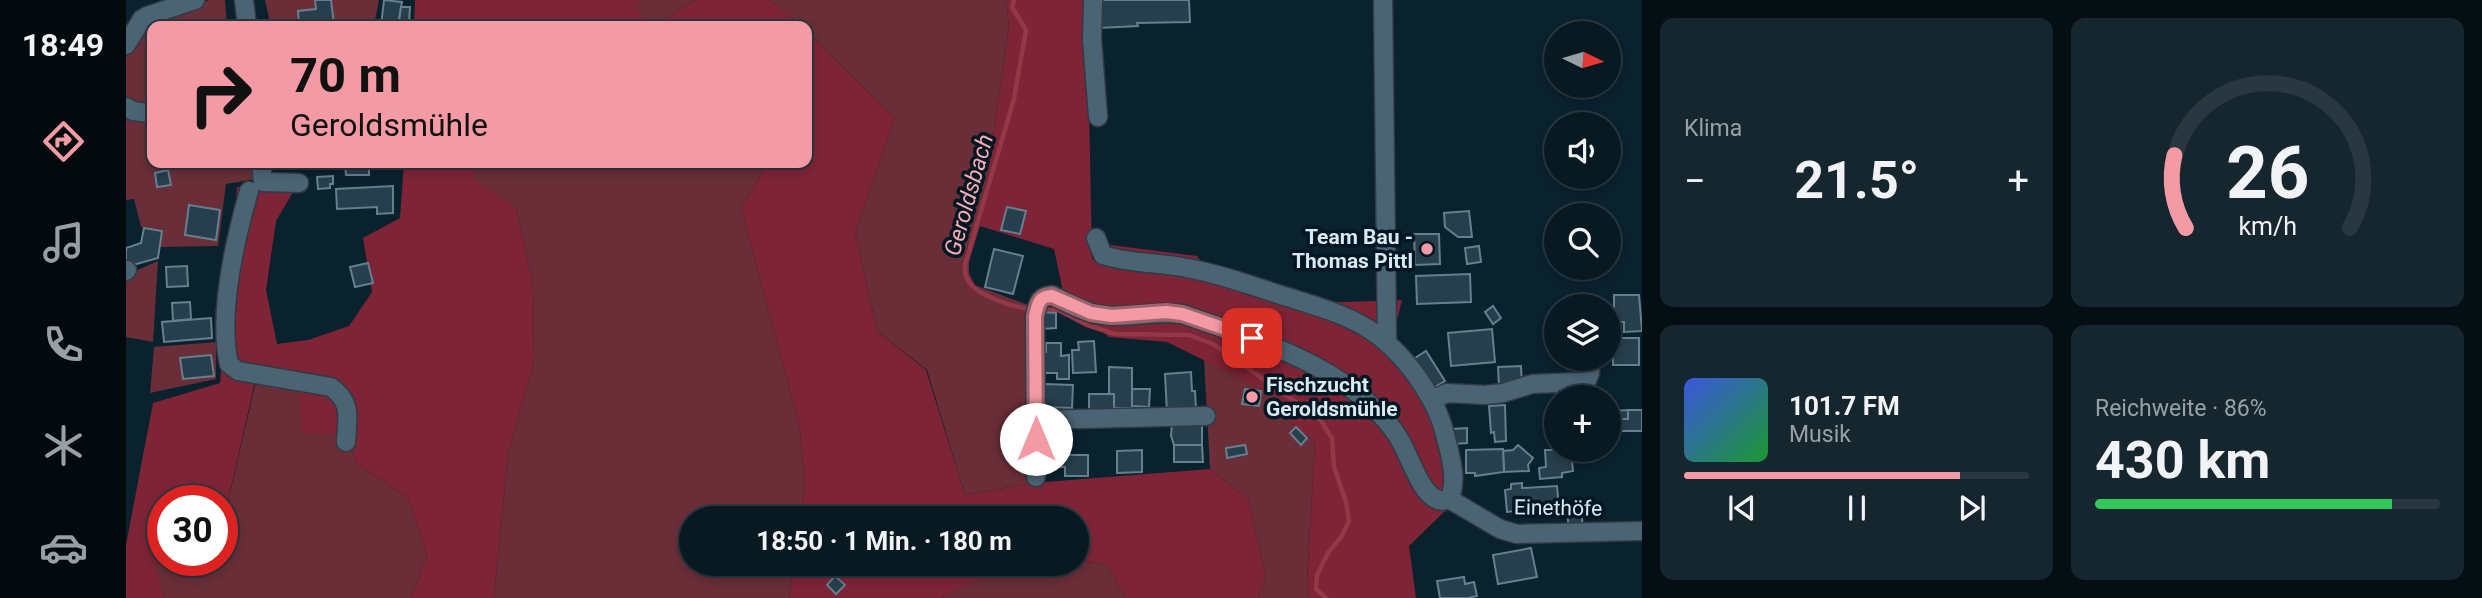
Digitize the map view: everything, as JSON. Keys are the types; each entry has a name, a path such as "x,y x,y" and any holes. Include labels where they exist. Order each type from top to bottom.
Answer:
{"street":[{"path":"126,45 142,19 195,0"},
{"path":"244,0 246,21"},
{"path":"1093,0 1092,40 1098,117"},
{"path":"1383,0 1387,341"},
{"path":"126,107 147,113"},
{"path":"260,168 230,272 226,335 229,365 238,371 331,387 342,396 347,407 346,442"},
{"path":"220,286 228,229 237,208 256,186 299,183"},
{"path":"1096,238 1103,255 1125,262 1167,264 1207,271 1350,317 1380,335 1403,356 1432,400 1441,421 1450,453 1453,485 1449,499"},
{"name":"Einethöfe","path":"1036,420 1037,308 1045,296 1052,296 1082,310 1112,316 1166,312 1182,314 1289,353 1360,395 1376,410 1402,443 1420,482 1429,495 1438,500 1449,499 1500,529 1517,534 1642,531"},
{"path":"1432,400 1447,393 1485,395 1503,393 1532,384 1579,382 1587,380 1590,371"},
{"path":"1036,477 1036,420 1206,416"}],"shaded area":[{"path":"210,0 225,0 227,21 156,21 185,6"},
{"path":"265,0 379,0 375,21 270,21"},
{"path":"415,0 643,0 635,5 646,21 414,21"},
{"path":"643,0 695,0 661,21 646,21 634,5"},
{"path":"695,0 770,0 796,21 661,21"},
{"path":"770,0 1006,0 1009,27 980,226 969,262 969,273 975,285 1031,306 1032,483 965,495 927,370 877,331 855,232 895,118 812,37 812,21 796,21"},
{"path":"1006,0 1087,0 1092,259 1107,263 1111,245 1197,256 1204,266 1315,303 1402,300 1392,341 1427,404 1450,482 1447,509 1409,546 1416,598 1309,598 1307,581 1315,442 1291,423 1282,399 1167,342 1109,337 1065,301 1054,249 980,226 1009,27"},
{"path":"147,28 147,168 255,168 256,179 226,184 218,246 159,247 162,231 141,227 134,199 126,200 126,53"},
{"path":"812,37 895,118 855,232 877,331 926,370 965,495 1032,483 1210,469 1248,499 1266,577 1258,598 1125,598 1107,565 1089,562 1089,506 802,506 805,486 800,428 741,208 765,168 812,168"},
{"path":"404,168 476,168 473,179 516,207 533,284 534,361 508,455 494,598 411,598 427,556 408,498 357,464 347,434 301,434 299,390 255,382 232,485 147,485 147,576 158,576 164,598 126,598 126,545 153,403 220,383 237,187 296,187 276,221 266,290 277,344 308,340 349,326 372,292 363,238 400,218"},
{"path":"476,168 765,168 741,208 800,428 805,486 802,506 679,506 679,576 792,576 789,598 494,598 508,455 534,361 533,284 516,207 472,179"},
{"path":"158,261 153,342 126,337 126,275"},
{"path":"216,342 216,379 150,393 154,347"},
{"path":"1204,359 1282,399 1291,423 1315,442 1307,579 1309,598 1258,598 1266,577 1248,499 1210,469"},
{"path":"256,381 299,390 347,434 357,464 408,498 427,556 411,598 164,598 157,576 238,576 238,485 232,485"},
{"path":"1089,562 1107,565 1125,598 942,598 981,576 1089,576"},
{"path":"792,576 985,576 942,598 789,598"}],"building":[{"path":"315,0 331,0 334,21 299,21 298,11 316,9"},
{"path":"384,0 402,2 399,21 382,21"},
{"path":"1101,0 1189,0 1190,22 1137,23 1138,26 1099,28"},
{"path":"401,7 410,7 409,21 399,21"},
{"path":"345,168 369,168 369,175 346,175"},
{"path":"168,170 171,185 157,187 155,173"},
{"path":"333,176 330,188 318,189 317,177"},
{"path":"393,186 393,213 377,214 377,207 337,209 336,189"},
{"path":"189,205 220,210 216,240 185,235"},
{"path":"1007,207 1026,211 1020,234 1001,230"},
{"path":"1469,211 1472,237 1458,237 1445,227 1444,213"},
{"path":"144,228 162,231 158,258 133,265 132,262 126,263 126,248 141,243"},
{"name":"Team Bau - Thomas Pittl","path":"1414,234 1439,234 1440,264 1415,265"},
{"path":"1479,246 1481,262 1467,264 1465,248"},
{"path":"994,249 1023,256 1013,294 985,287"},
{"path":"368,263 373,283 355,287 350,267"},
{"path":"187,266 188,286 167,287 166,267"},
{"path":"1470,274 1471,302 1417,304 1416,276"},
{"path":"1621,295 1639,295 1642,331 1624,332 1624,322 1621,322"},
{"path":"190,302 191,319 173,321 172,303"},
{"path":"1493,306 1501,318 1493,324 1485,312"},
{"path":"1041,312 1056,313 1056,328 1041,329"},
{"path":"211,318 212,338 164,342 162,322"},
{"path":"1492,329 1495,362 1451,366 1448,333"},
{"path":"1621,338 1639,338 1639,365 1621,365"},
{"path":"1094,341 1096,372 1073,373 1072,350 1079,350 1078,342"},
{"path":"1046,343 1061,343 1061,356 1069,355 1069,379 1057,379 1057,373 1043,373 1042,352 1046,352"},
{"path":"1426,351 1445,381 1430,390 1412,360"},
{"path":"211,355 214,376 183,379 180,358"},
{"path":"1521,366 1522,386 1499,387 1498,367"},
{"path":"1109,367 1132,368 1132,408 1114,408 1114,394 1109,394"},
{"path":"1191,372 1196,408 1167,413 1165,374"},
{"path":"1045,384 1073,385 1072,408 1045,407"},
{"path":"1132,389 1150,389 1149,407 1132,406"},
{"name":"Fischzucht Geroldsmühle","path":"1245,389 1261,391 1259,406 1242,404"},
{"path":"1089,394 1114,394 1114,412 1089,412"},
{"path":"1505,405 1506,441 1495,442 1494,432 1491,433 1489,406"},
{"path":"1621,410 1628,410 1628,419 1621,419"},
{"path":"1628,410 1642,410 1642,431 1621,431 1621,419 1628,419"},
{"path":"1172,423 1202,423 1202,445 1174,445 1171,436"},
{"path":"1296,427 1307,438 1301,445 1290,433"},
{"path":"1467,428 1467,443 1453,444 1452,429"},
{"path":"1046,443 1069,443 1069,455 1088,455 1088,476 1065,476 1065,467 1046,467"},
{"path":"1174,445 1202,445 1203,462 1174,462"},
{"path":"1245,445 1247,454 1227,458 1226,448"},
{"path":"1518,445 1533,458 1528,465 1529,471 1504,472 1503,451 1513,450"},
{"path":"1503,449 1504,472 1475,476 1475,473 1466,473 1466,450"},
{"path":"1142,450 1142,472 1117,473 1117,451"},
{"path":"1546,462 1572,462 1573,471 1562,473 1562,477 1540,479 1539,468 1546,467"},
{"path":"1522,483 1522,488 1557,486 1559,508 1530,510 1531,515 1516,516 1516,511 1507,512 1505,490 1511,489 1511,484"},
{"path":"1581,510 1583,528 1569,530 1567,511"},
{"path":"1531,548 1537,577 1498,584 1493,555"},
{"path":"835,576 845,585 836,594 827,585"},
{"path":"1464,577 1465,584 1474,582 1477,596 1440,598 1437,581"}],"waterway":[{"name":"Geroldsbach","path":"1014,0 1012,7 1026,30 1014,99 965,270 974,287 989,297 1033,309"},
{"name":"Geroldsbach","path":"1042,309 1058,310 1087,325 1115,334 1189,335 1213,344 1319,418 1332,438 1334,467 1346,502 1349,521 1317,575 1316,589 1326,598"}],"place":[{"name":"Team Bau - Thomas Pittl","path":"1427,249"},
{"name":"Fischzucht Geroldsmühle","path":"1252,397"}],"route":[{"path":"1036,439 1035,316 1039,300 1045,296 1052,296 1091,313 1112,316 1153,312 1182,314 1252,338"}]}
